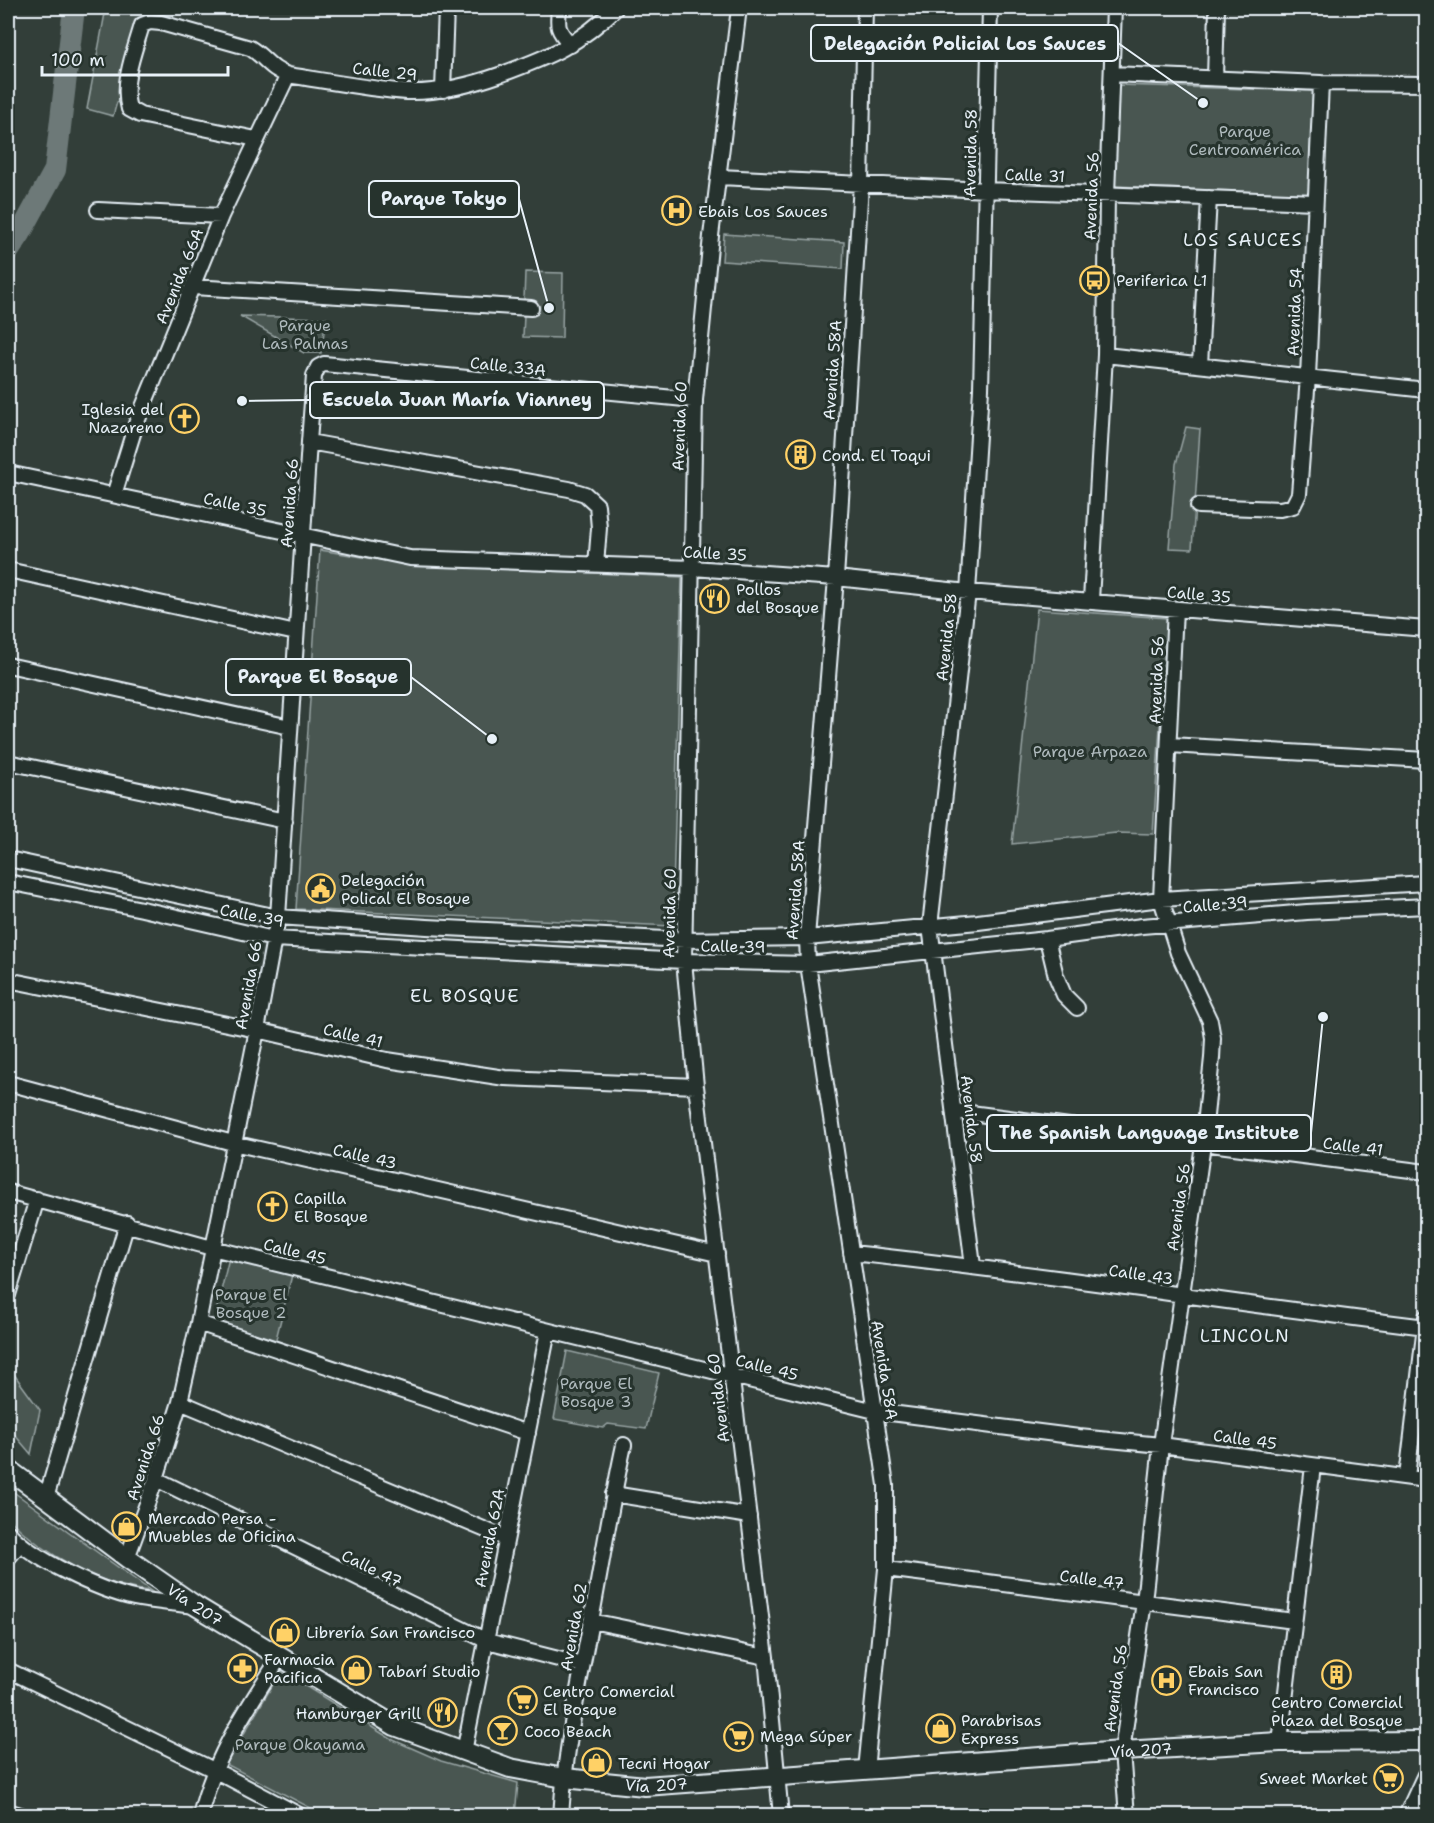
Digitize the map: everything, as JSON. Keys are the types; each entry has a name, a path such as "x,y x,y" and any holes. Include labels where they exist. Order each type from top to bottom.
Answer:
{"main road":[{"name":"Vía 207","path":"8,1469 127,1558 196,1606 280,1657 396,1726 510,1768 564,1778 645,1786 1122,1751 1280,1743 1426,1740"},
{"name":"Vía 207","path":"1391,1740 1426,1731"},
{"path":"1408,1815 1426,1777"}],"street":[{"path":"443,90 446,8"},
{"path":"559,8 557,26 559,33 570,45"},
{"name":"Calle 29","path":"256,139 140,116 129,109 126,98 127,88 132,59 142,25 161,22 242,45 260,55 275,71 288,75 409,92 443,90 471,85 532,64 587,34 616,8"},
{"name":"Avenida 60","path":"739,8 711,236 695,400 684,961 696,1086 766,1657 781,1815"},
{"name":"Avenida 58A","path":"865,8 861,184 836,578 807,938 808,964 886,1485 886,1569 866,1770"},
{"name":"Avenida 58","path":"973,1266 930,926 968,592 981,389 990,8"},
{"name":"Avenida 56","path":"1090,600 1105,355 1107,194 1114,8"},
{"path":"1215,78 1217,8"},
{"path":"1112,74 1321,83 1426,84"},
{"name":"Avenida 66A","path":"114,495 136,424 221,216 288,75"},
{"name":"Avenida 54","path":"1198,506 1280,509 1293,506 1299,494 1308,377 1321,83"},
{"name":"Calle 31","path":"718,177 1315,202"},
{"path":"1200,365 1209,198"},
{"path":"98,210 221,216"},
{"path":"193,287 531,308"},
{"path":"1105,355 1426,390"},
{"name":"Calle 33A","path":"318,367 324,364 695,400"},
{"name":"Avenida 66","path":"127,1558 156,1479 180,1402 198,1323 278,917 309,442 314,376 318,367"},
{"path":"309,442 569,489 585,494 597,504 599,528 597,565"},
{"name":"Calle 35","path":"8,473 410,558 692,568 836,578 968,592 1090,600 1426,629"},
{"path":"8,570 296,633"},
{"name":"Avenida 56","path":"1127,1815 1122,1751 1144,1602 1161,1444 1203,1144 1212,1058 1210,1021 1178,953 1161,899 1175,609"},
{"path":"8,665 290,727"},
{"path":"1170,745 1426,760"},
{"path":"8,762 285,821"},
{"name":"Calle 39","path":"8,859 278,917 685,940 807,938 1161,899 1426,883"},
{"name":"Calle 39","path":"8,882 274,939 684,961 808,964 933,952 1168,924 1307,912 1426,906"},
{"path":"1047,939 1056,976 1064,995 1077,1008"},
{"name":"Calle 41","path":"8,980 257,1030 387,1060 505,1078 696,1086"},
{"name":"Calle 43","path":"8,1083 233,1143 717,1254"},
{"name":"Calle 41","path":"955,1111 1426,1172"},
{"name":"Calle 45","path":"8,1192 212,1248 875,1412 1079,1437 1161,1444 1426,1480"},
{"path":"8,1295 37,1199"},
{"path":"45,1498 127,1223"},
{"name":"Calle 43","path":"850,1253 973,1266 1182,1296 1426,1324"},
{"path":"198,1323 528,1432"},
{"path":"1407,1477 1426,1324"},
{"name":"Avenida 62A","path":"465,1752 505,1538 548,1331"},
{"path":"180,1402 505,1538"},
{"name":"Avenida 62","path":"561,1815 564,1778 582,1665 624,1445"},
{"path":"1280,1743 1313,1466"},
{"name":"Calle 47","path":"156,1479 487,1641 582,1665"},
{"path":"613,1494 749,1516"},
{"path":"8,1532 19,1545 88,1583 135,1598 196,1606"},
{"path":"8,1558 19,1545"},
{"name":"Calle 47","path":"886,1569 1294,1622"},
{"path":"591,1621 766,1657"},
{"path":"200,1815 214,1770 232,1732 280,1657"},
{"path":"8,1670 301,1815"},
{"path":"8,1811 24,1815"}],"green space":[{"path":"106,8 176,8 173,18 156,12 145,18 122,103 117,102 113,116 87,109"},
{"name":"Parque Centroamérica","path":"1118,85 1313,91 1309,194 1114,186"},
{"path":"724,234 844,242 843,269 722,261"},
{"path":"525,272 563,273 562,338 523,337 524,315 536,315 536,301 524,300"},
{"name":"Parque Las Palmas","path":"240,316 326,318 321,353 304,353"},
{"path":"1186,427 1200,429 1192,549 1169,548 1176,464"},
{"path":"320,550 411,565 682,577 672,926 296,909"},
{"name":"Parque Arpaza","path":"1037,609 1167,618 1153,834 1116,833 1012,844"},
{"name":"Parque El Bosque 2","path":"229,1258 292,1275 274,1347 212,1328"},
{"name":"Parque El Bosque 3","path":"567,1351 659,1373 646,1429 608,1424 603,1428 554,1419"},
{"path":"8,1366 40,1410 31,1454 8,1427"},
{"path":"8,1488 151,1591 112,1583 93,1576 38,1544 8,1518"},
{"name":"Parque Okayama","path":"281,1671 391,1739 441,1761 518,1783 515,1815 324,1815 226,1764"}],"waterway":[{"path":"8,252 55,170 74,8"}],"place":[{"name":"Delegación Policial Los Sauces","path":"1203,103"},
{"name":"Ebais Los Sauces","path":"677,211"},
{"name":"Periferica L1","path":"1095,280"},
{"name":"Parque Tokyo","path":"549,308"},
{"name":"Escuela Juan María Vianney","path":"242,401"},
{"name":"Iglesia del Nazareno","path":"185,418"},
{"name":"Cond. El Toqui","path":"801,455"},
{"name":"Pollos del Bosque","path":"715,598"},
{"name":"Parque El Bosque","path":"492,739"},
{"name":"Delegación Polical El Bosque","path":"320,889"},
{"name":"The Spanish Language Institute","path":"1323,1017"},
{"name":"Capilla El Bosque","path":"273,1207"},
{"name":"Mercado Persa - Muebles de Oficina","path":"127,1527"},
{"name":"Librería San Francisco","path":"285,1632"},
{"name":"Farmacia Pacifica","path":"243,1668"},
{"name":"Tabarí Studio","path":"357,1671"},
{"name":"Centro Comercial Plaza del Bosque","path":"1337,1674"},
{"name":"Ebais San Francisco","path":"1167,1680"},
{"name":"Centro Comercial El Bosque","path":"522,1700"},
{"name":"Hamburger Grill","path":"442,1713"},
{"name":"Parabrisas Express","path":"940,1729"},
{"name":"Coco Beach","path":"503,1731"},
{"name":"Mega Súper","path":"739,1736"},
{"name":"Tecni Hogar","path":"597,1763"},
{"name":"Sweet Market","path":"1389,1778"}],"district":[{"name":"LOS SAUCES","path":"1243,240"},
{"name":"EL BOSQUE","path":"465,996"},
{"name":"LINCOLN","path":"1245,1336"}]}
